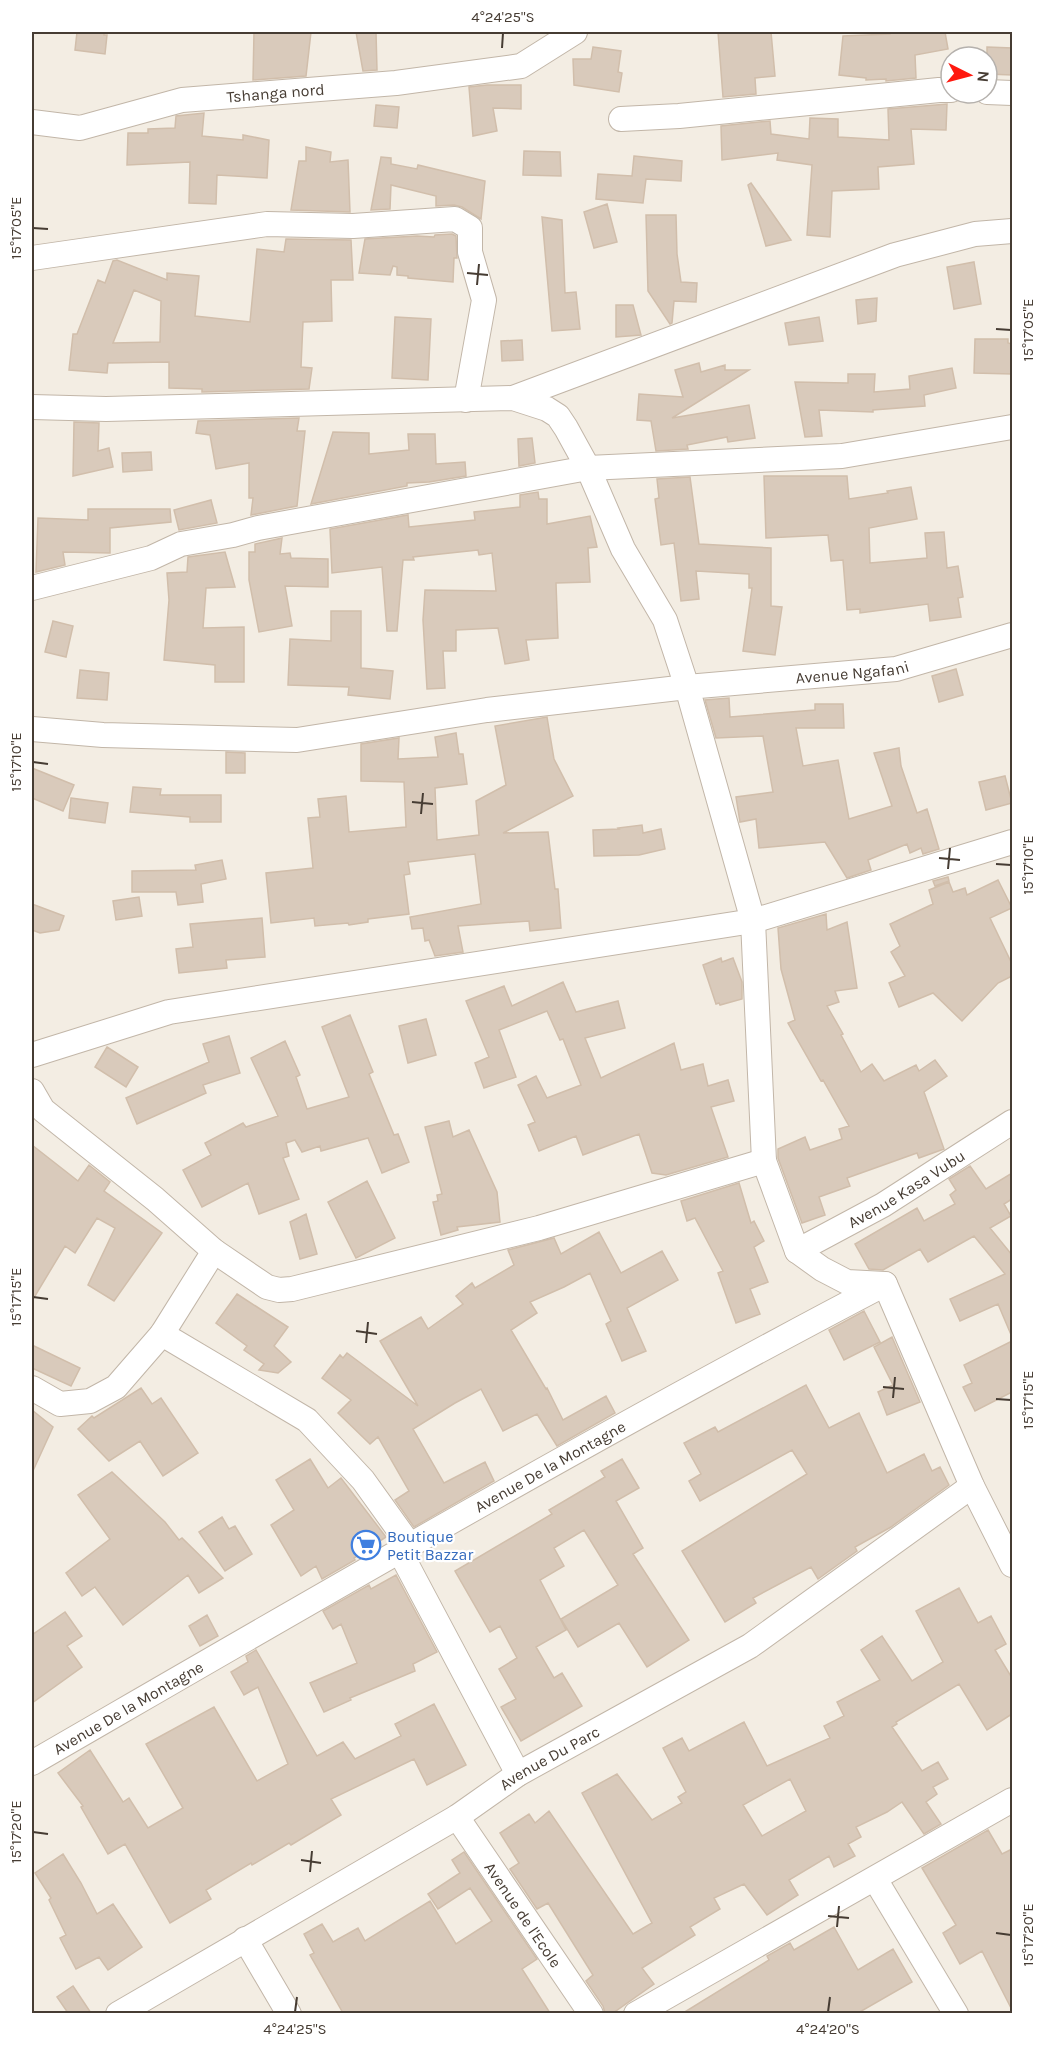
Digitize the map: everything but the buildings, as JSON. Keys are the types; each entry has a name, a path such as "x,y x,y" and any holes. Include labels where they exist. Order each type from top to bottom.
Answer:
{"street":[{"name":"Tshanga nord","path":"32,122 80,128 183,100 396,83 521,66 575,32"},
{"path":"621,119 679,116 939,90"},
{"path":"32,258 267,224 353,226 455,219 470,228 470,252 484,300 466,400"},
{"path":"32,407 106,408 513,398 895,255 975,234 1012,231"},
{"path":"513,398 547,409 558,416 588,468 622,549 665,620 687,687 753,921 764,1161 797,1251 822,1269 847,1282 885,1284 972,1486 1012,1565"},
{"path":"32,588 151,558 182,544 588,468 842,456 1012,428"},
{"name":"Avenue Ngafani","path":"32,729 103,735 297,740 487,710 687,687 896,669 1012,635"},
{"path":"32,1055 169,1012 753,921 1012,842"},
{"path":"32,1091 43,1110 155,1199 214,1251 267,1287 279,1290 292,1289 539,1228 764,1161"},
{"name":"Avenue Kasa Vubu","path":"797,1251 883,1204 1012,1122"},
{"path":"32,1388 60,1404 90,1401 116,1386 162,1334 214,1251"},
{"name":"Avenue De la Montagne","path":"32,1763 404,1547 802,1327 885,1284"},
{"path":"162,1334 306,1420 363,1480 404,1547 518,1774"},
{"name":"Avenue Du Parc","path":"118,2013 457,1817 518,1774 750,1646 972,1486"},
{"path":"636,2013 1012,1800"},
{"name":"Avenue de l'Ecole","path":"457,1817 591,2013"},
{"path":"874,1879 956,2013"},
{"path":"245,1939 289,2013"}],"place":[{"name":"Boutique Petit Bazzar","path":"366,1545"}]}
